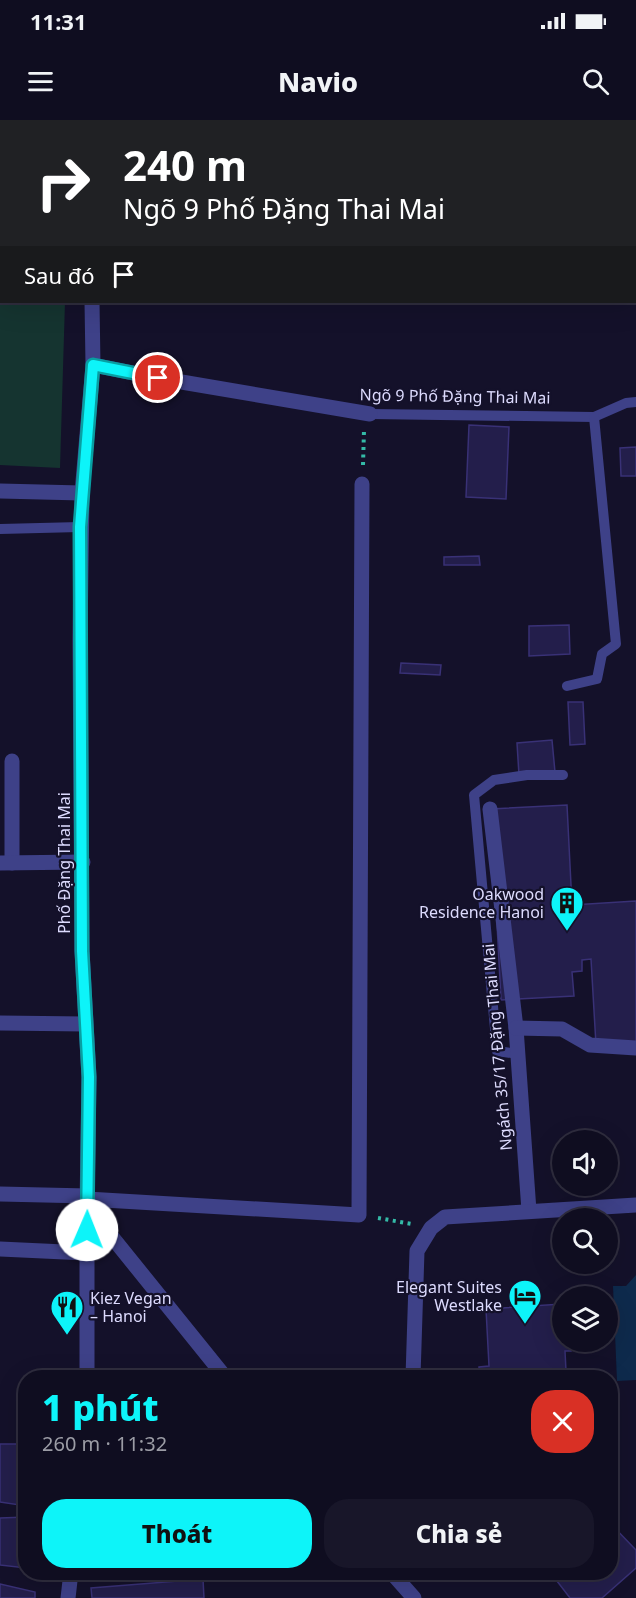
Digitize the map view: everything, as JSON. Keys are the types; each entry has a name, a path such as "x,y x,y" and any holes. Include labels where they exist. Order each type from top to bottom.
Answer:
{"street":[{"name":"Phố Đặng Thai Mai","path":"87,1370 89,1077 85,1024 80,527 93,365 92,303"},
{"name":"Ngõ 9 Phố Đặng Thai Mai","path":"93,365 367,414"},
{"path":"0,1194 359,1215 362,484"},
{"path":"0,491 82,493"},
{"path":"12,761 6,863 83,862"},
{"name":"Ngách 35/17 Đặng Thai Mai","path":"490,809 516,1028 529,1211"},
{"path":"0,1023 85,1024"},
{"path":"516,1028 562,1029 590,1045 636,1048"},
{"path":"87,1200 220,1370"},
{"path":"413,1370 417,1251 431,1228 445,1217 636,1205"},
{"path":"0,1249 86,1253"},
{"path":"68,1598 70,1580"},
{"path":"398,1580 414,1598"}],"lane":[{"name":"Ngõ 9 Phố Đặng Thai Mai","path":"367,414 594,417 626,403 636,402"},
{"path":"567,686 597,679 602,654 616,644 594,417"},
{"path":"0,529 80,527"},
{"path":"518,1054 497,1051 474,795 494,780 527,775 562,775"}],"path":[{"path":"362,484 367,414"},
{"path":"359,1215 431,1228"}],"green space":[{"path":"0,303 65,303 60,468 0,465"}],"water":[{"path":"636,1275 636,1380 618,1381 616,1352 618,1352 618,1286 626,1286"}],"building":[{"path":"469,425 509,427 506,499 466,497"},
{"path":"636,447 636,476 621,476 620,448"},
{"path":"479,556 480,565 444,565 444,557"},
{"path":"569,625 570,654 529,656 529,626"},
{"path":"401,663 441,665 440,675 400,673"},
{"path":"568,702 583,702 585,744 570,745"},
{"path":"552,740 555,772 519,775 517,743"},
{"name":"Oakwood Residence Hanoi","path":"567,805 572,905 636,901 636,1042 596,1045 591,959 582,960 582,971 572,972 574,996 501,1000 491,809"},
{"name":"Elegant Suites Westlake","path":"552,1305 552,1352 565,1352 566,1370 479,1370 479,1367 489,1366 486,1309"},
{"path":"0,1444 18,1444 18,1505 0,1502"},
{"path":"18,1517 18,1567 0,1565 0,1518"},
{"path":"618,1531 636,1550 636,1568 602,1598 570,1598 556,1580 618,1580"},
{"path":"203,1580 204,1598 92,1598 91,1588"},
{"path":"0,1584 35,1592 35,1598 0,1598"}],"place":[{"name":"Oakwood Residence Hanoi","path":"567,932"},
{"name":"Elegant Suites Westlake","path":"525,1325"},
{"name":"Kiez Vegan – Hanoi","path":"67,1336"}],"route":[{"path":"87,1230 89,1077 82,951 80,527 93,365 158,378"}]}
